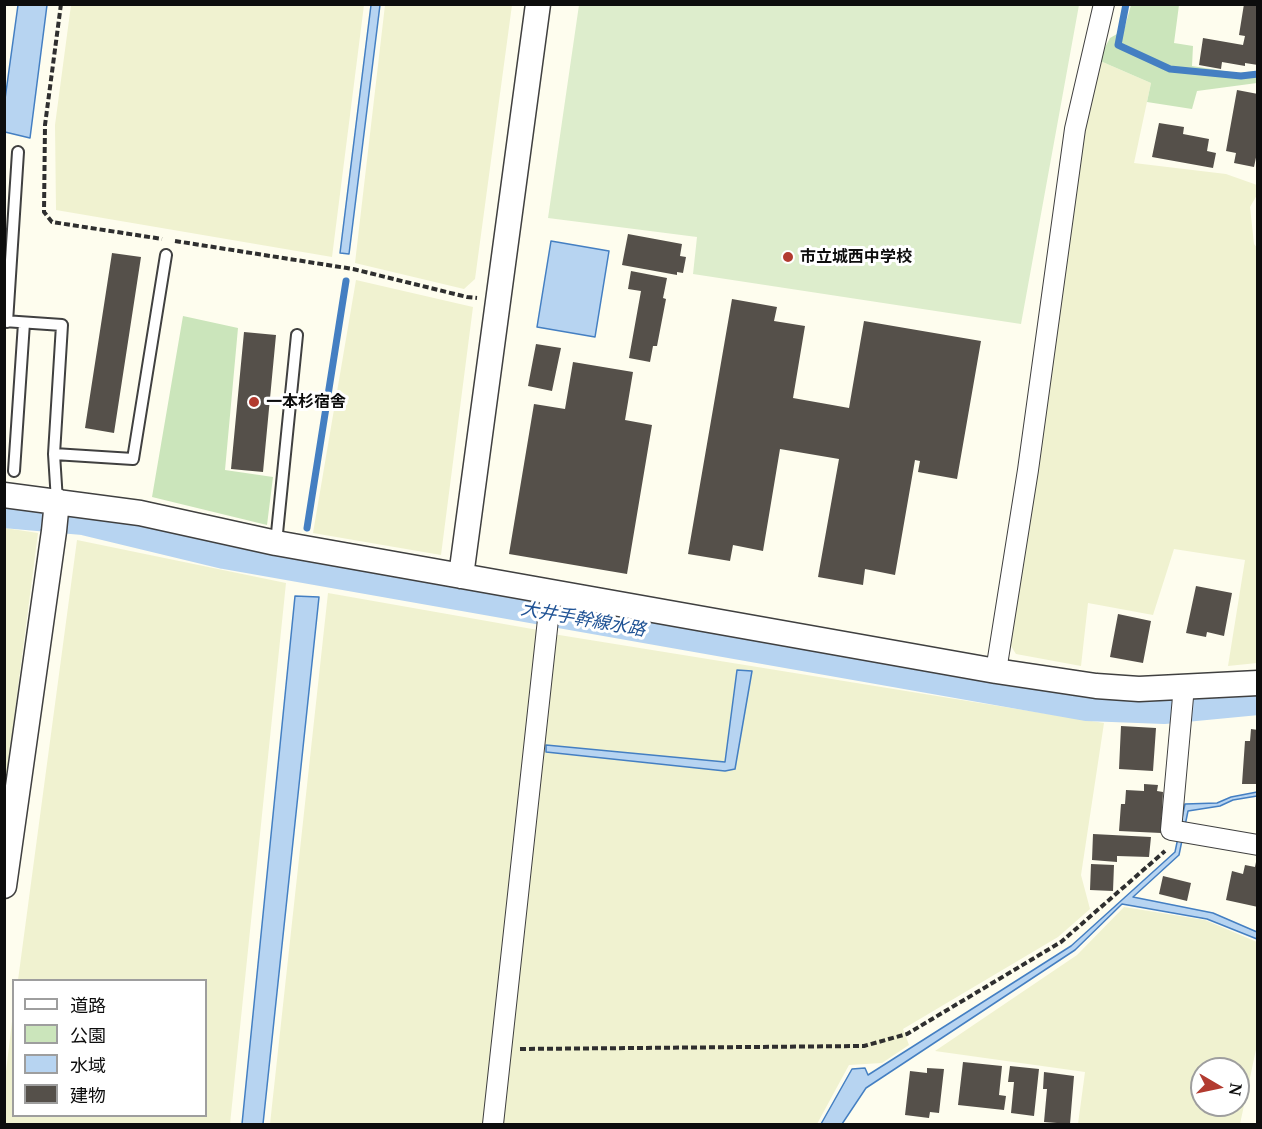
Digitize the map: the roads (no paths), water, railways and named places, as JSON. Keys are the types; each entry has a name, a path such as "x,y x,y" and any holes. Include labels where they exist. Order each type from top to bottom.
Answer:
{"street":[{"path":"461,576 538,4"},
{"path":"996,671 1028,470 1075,129 1104,4"},
{"path":"4,495 56,514 140,513 276,543 461,576 550,597 1096,686 1139,688 1183,694 1257,682"},
{"path":"4,886 56,514"},
{"path":"493,1125 550,597"},
{"path":"1183,694 1178,831 1257,845"}],"lane":[{"path":"18,152 6,322 62,325 54,454 56,514"},
{"path":"54,454 133,459 166,255"},
{"path":"14,471 24,323"},
{"path":"276,543 297,335"}],"water":[{"path":"18,5 47,5 30,138 5,132 5,99"},
{"path":"371,5 380,5 349,254 340,253"},
{"path":"551,241 609,251 595,337 537,327"},
{"path":"295,596 319,597 263,1124 242,1124"},
{"path":"737,670 752,671 735,769 725,771 546,752 546,745 725,762"},
{"path":"1257,792 1257,796 1233,800 1220,806 1188,811 1179,855 1133,897 1213,913 1257,932 1257,939 1207,919 1122,904 1075,950 866,1088 842,1124 821,1124 852,1069 865,1068 868,1075 1071,946 1175,852 1185,804 1217,803 1231,797"}],"waterway":[{"path":"1126,4 1118,45 1170,69 1241,76 1258,74"},
{"path":"307,528 346,281"},
{"name":"大井手幹線水路","path":"4,516 83,523 224,557 1086,709 1164,712 1258,703"}],"place":[{"name":"市立城西中学校","path":"788,257"},
{"name":"一本杉宿舎","path":"254,402"}]}
